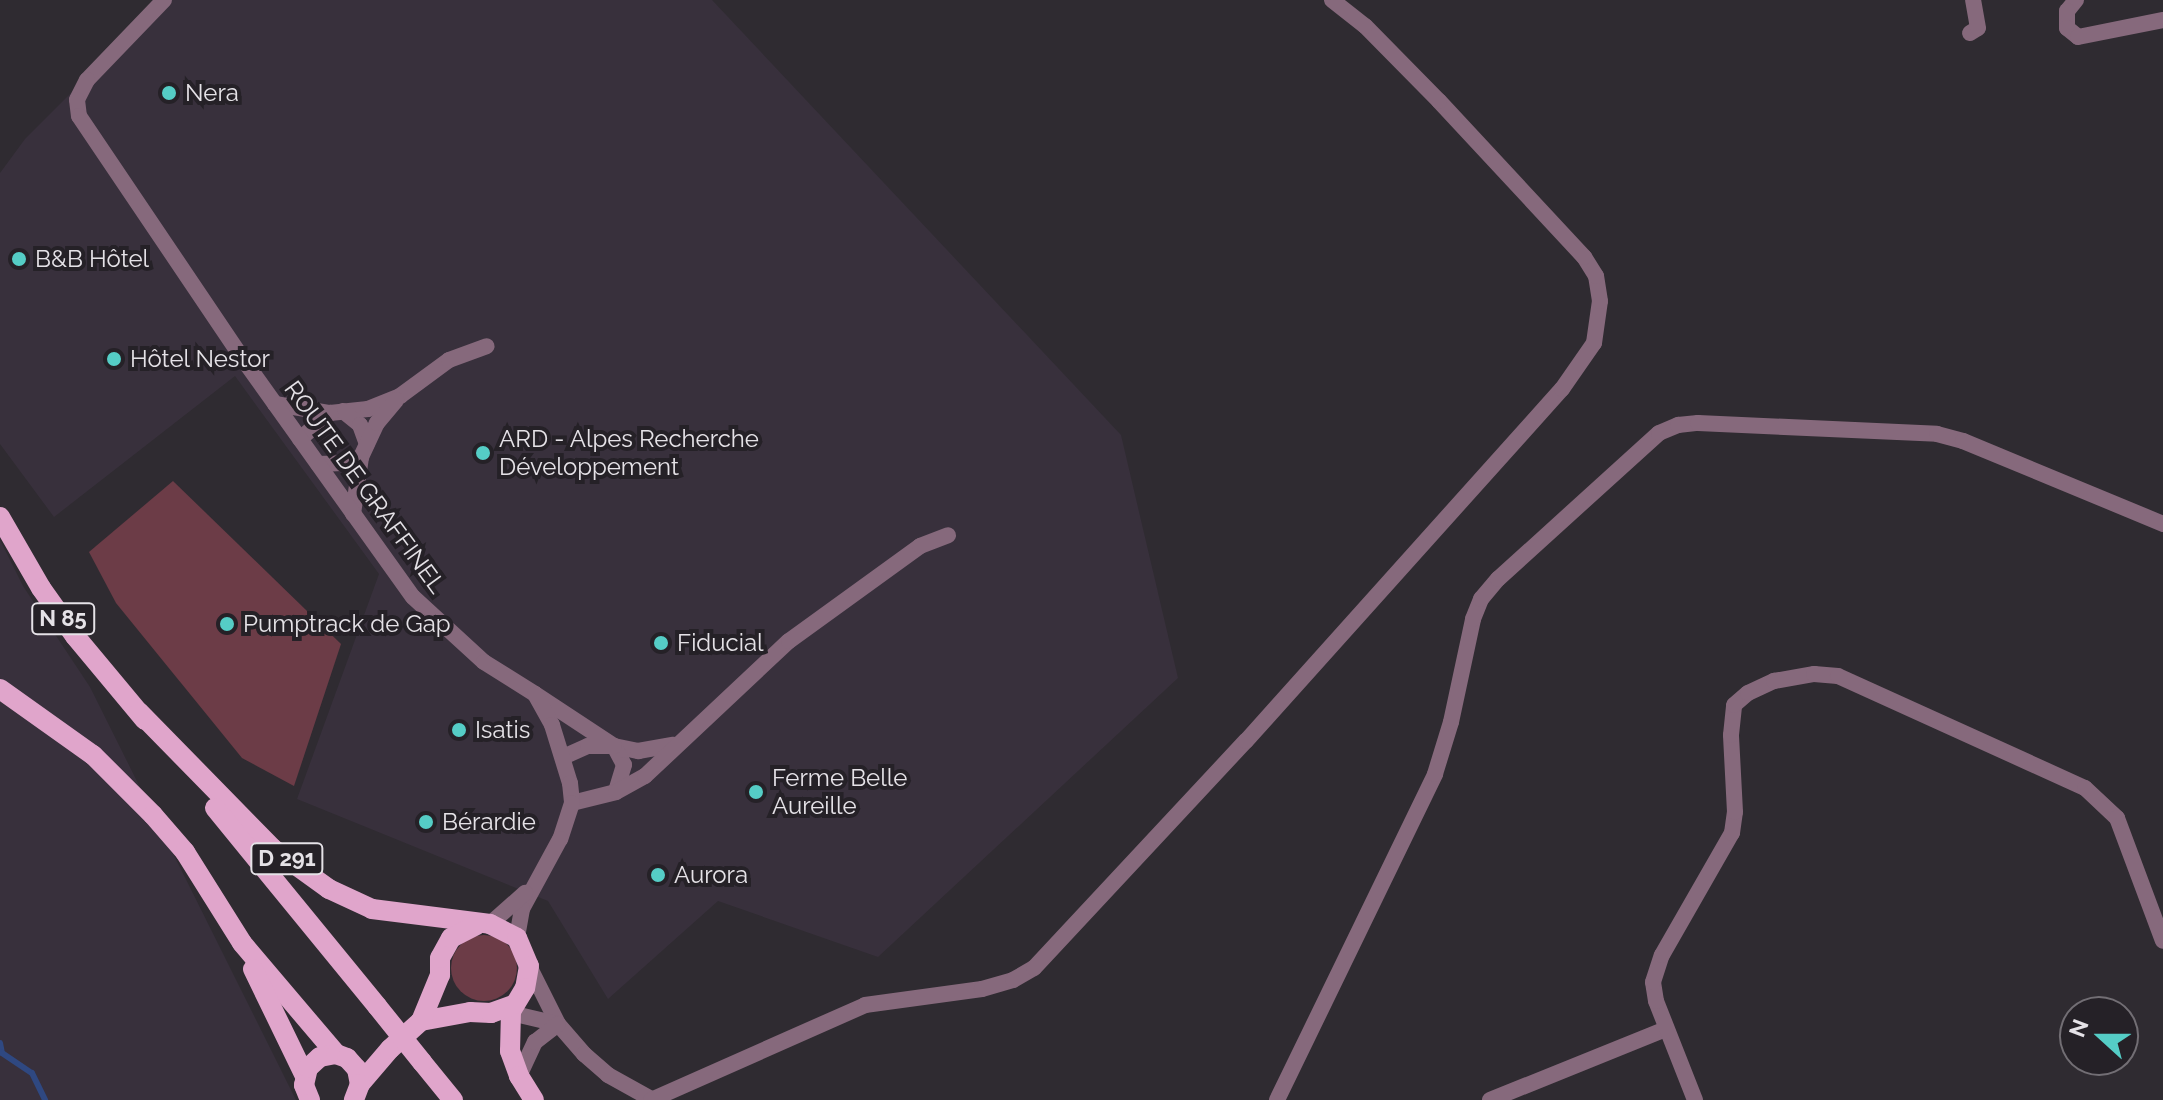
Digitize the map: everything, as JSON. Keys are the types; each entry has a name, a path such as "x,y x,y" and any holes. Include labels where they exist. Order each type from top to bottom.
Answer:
{"main road":[{"name":"N 85","path":"0,517 41,588 75,636 451,1100"},
{"path":"0,689 63,731 132,793 185,852 242,943 305,1076 310,1100"},
{"name":"D 291","path":"139,712 272,848 329,889 372,909 485,924"},
{"path":"470,1012 448,996 440,975 440,958 451,938 485,924 517,938 529,966 525,988 509,1009 510,1051 519,1076 534,1100"},
{"path":"242,943 357,1069 358,1095"},
{"path":"358,1095 390,1049 421,1021 440,975"},
{"path":"421,1021 509,1009"},
{"path":"305,1076 313,1062 390,1049"}],"street":[{"name":"ROUTE DE GRAFFINEL","path":"164,0 87,80 77,100 79,116 275,404 413,597 484,662 614,746"},
{"path":"529,966 558,1024 594,1065 652,1100 865,1005 889,999 982,989 1013,980 1034,968 1246,741 1562,389 1594,343 1600,301 1596,276 1584,257 1439,101 1365,26 1332,0"},
{"path":"1970,33 1978,28 1979,19 1973,0"},
{"path":"2076,0 2067,11 2067,28 2078,37 2163,20"},
{"path":"353,514 364,450 377,423 400,396 449,360 487,346"},
{"path":"275,404 336,412 368,409 400,396"},
{"path":"300,439 336,412"},
{"path":"336,412 360,425 364,450"},
{"path":"1277,1100 1435,774 1451,722 1473,619 1481,599 1509,568 1659,433 1678,425 1698,423 1937,434 2163,524"},
{"path":"318,464 343,463 364,450"},
{"path":"572,803 616,792 645,776 674,745 789,641 920,546 948,535"},
{"path":"1695,1100 1654,992 1656,968 1733,827 1734,705 1748,693 1784,679 1814,674 1838,676 2085,788 2117,818 2163,941"},
{"path":"517,938 522,909 560,839 572,803 563,757 552,725 535,694"},
{"path":"563,757 588,746 614,746 638,751 674,745"},
{"path":"614,746 624,765 616,792"},
{"path":"485,924 515,905 536,879"},
{"path":"509,1009 558,1024"},
{"path":"519,1076 535,1042 558,1024"},
{"path":"1490,1100 1666,1029"}],"shaded area":[{"path":"164,0 712,0 1121,435 1178,678 878,957 718,901 608,999 548,901 297,799 379,574 235,376 54,517 0,444 0,173 25,139"},
{"name":"Pumptrack de Gap","path":"173,481 341,644 294,786 242,758 116,603 89,552"},
{"path":"0,540 23,586 90,687 296,1100 0,1100"},
{"path":"477,935 491,935 503,940 512,949 517,968 515,981 508,992 491,1001 477,1001 465,996 456,987 451,975 451,961 456,949 465,940"}],"waterway":[{"path":"0,1043 2,1053 32,1073 45,1100"}],"place":[{"name":"Nera","path":"169,93"},
{"name":"B&B Hôtel","path":"19,259"},
{"name":"Hôtel Nestor","path":"114,359"},
{"name":"ARD - Alpes Recherche Développement","path":"483,453"},
{"name":"Pumptrack de Gap","path":"227,624"},
{"name":"Fiducial","path":"661,643"},
{"name":"Isatis","path":"459,730"},
{"name":"Ferme Belle Aureille","path":"756,792"},
{"name":"Bérardie","path":"426,822"},
{"name":"Aurora","path":"658,875"}]}
